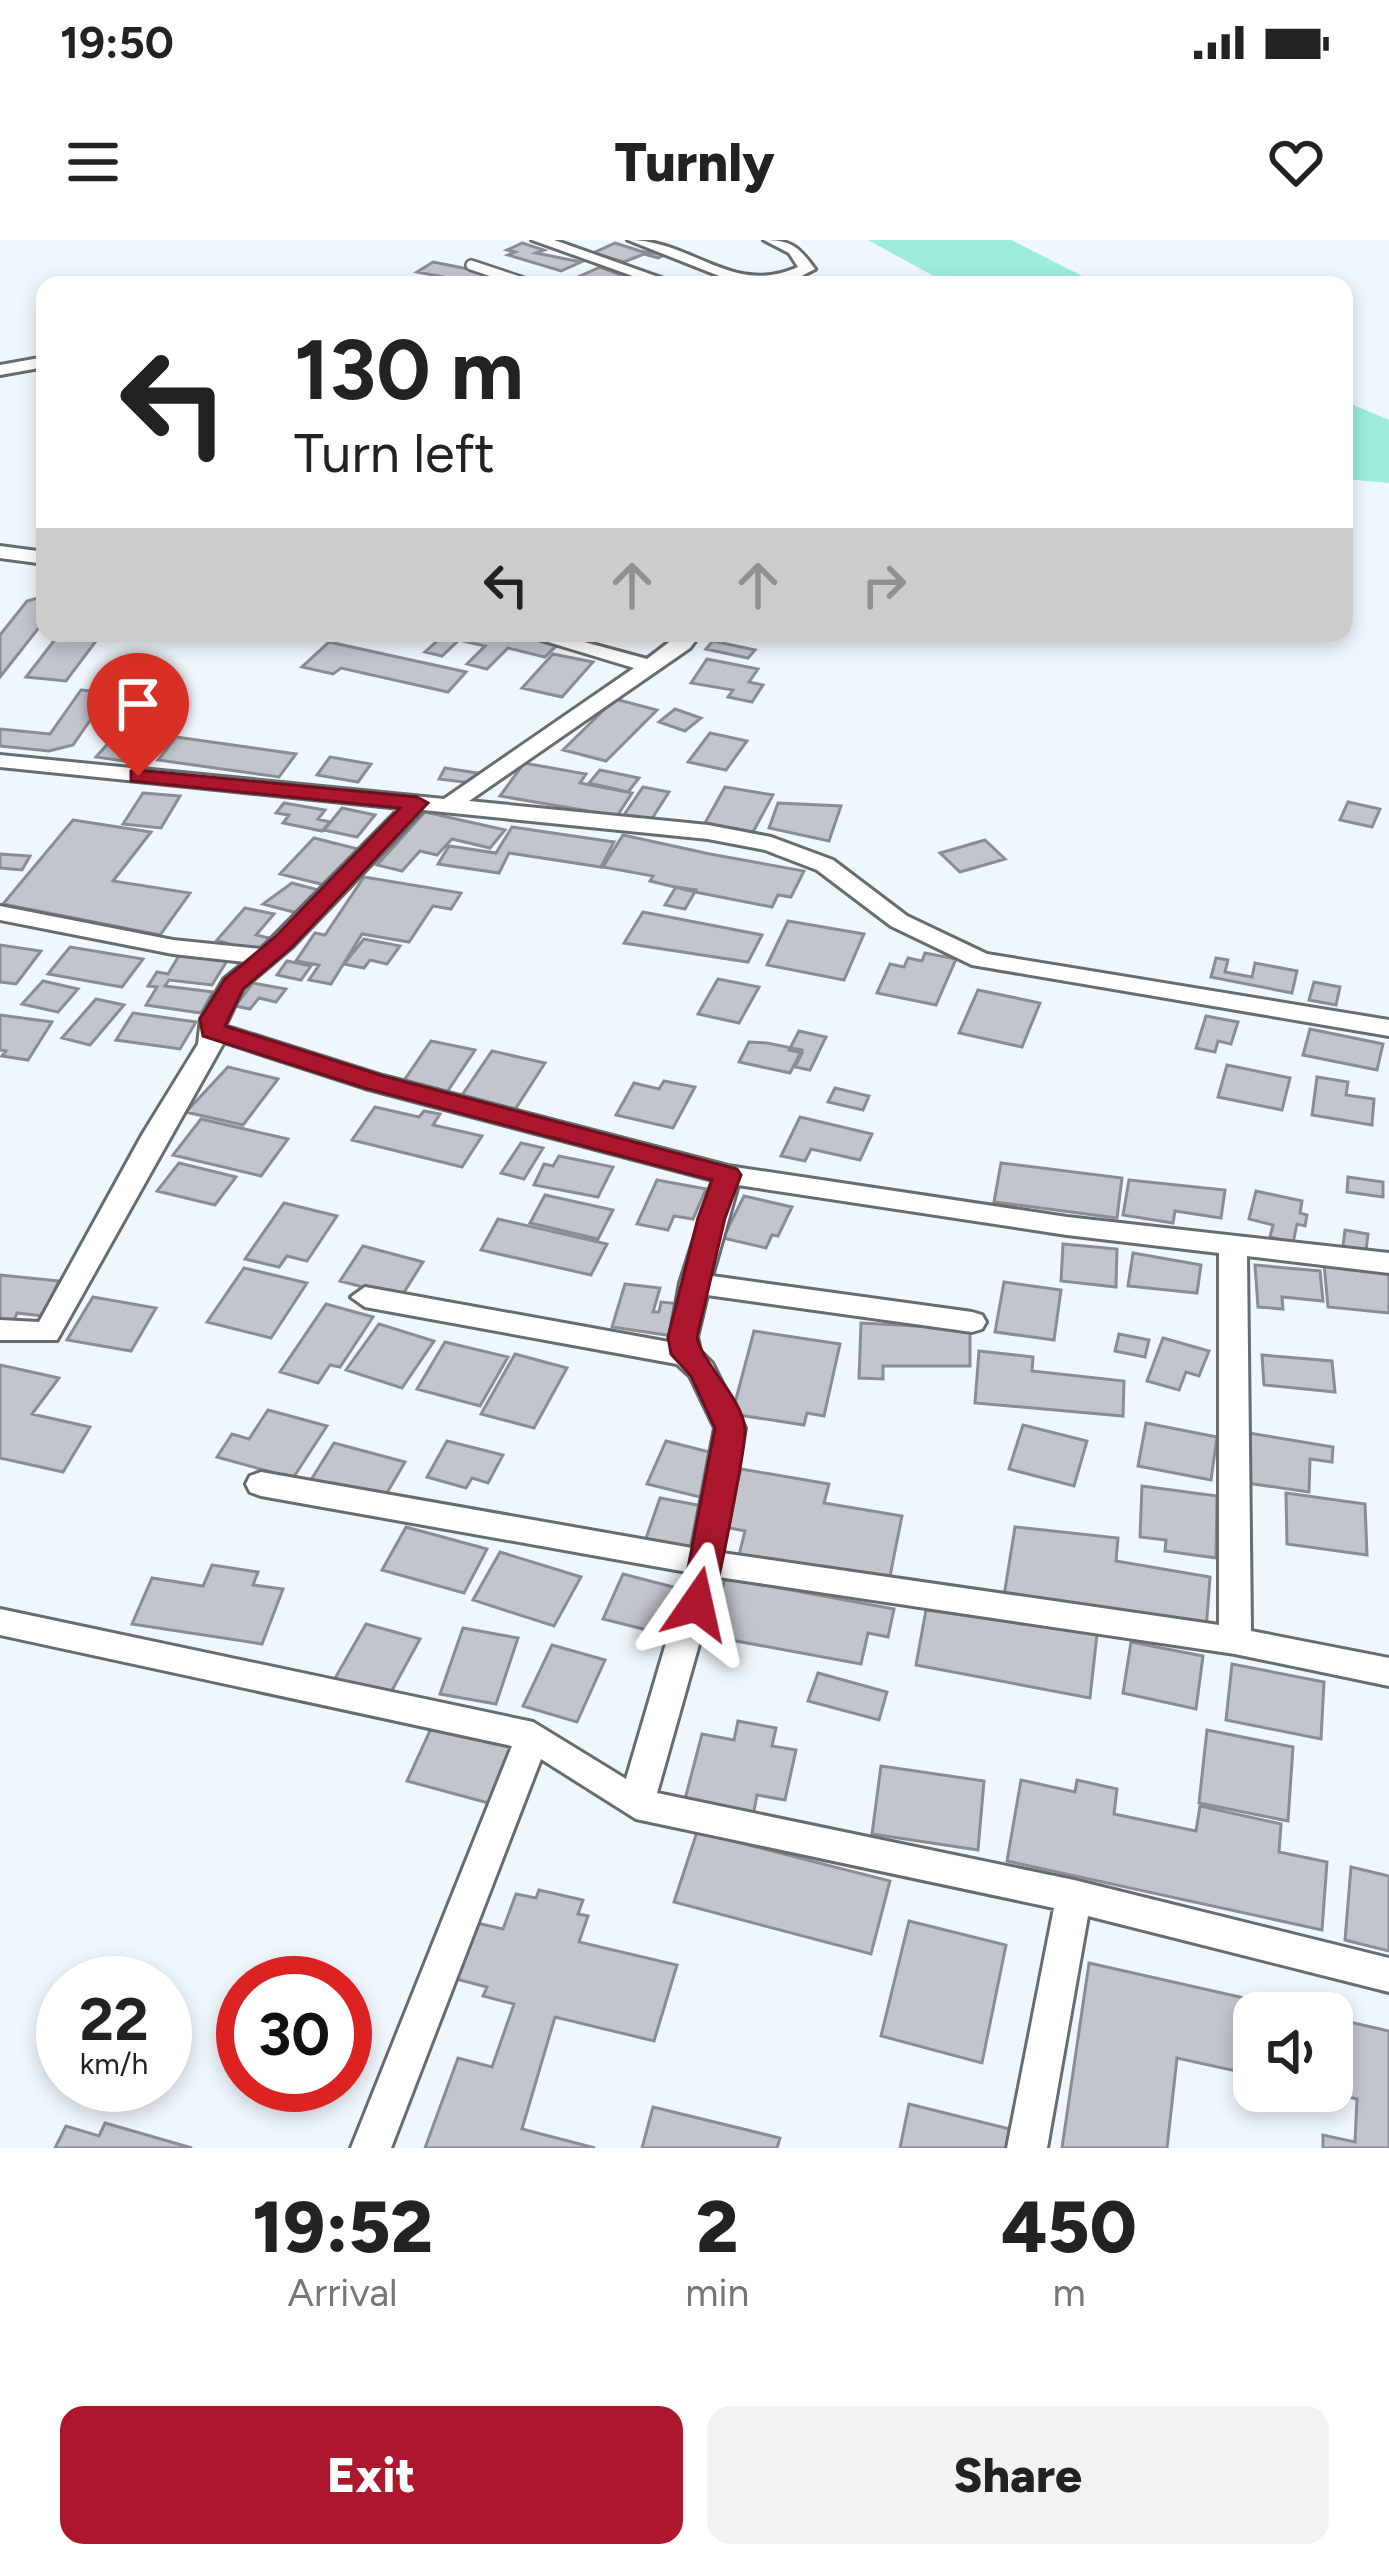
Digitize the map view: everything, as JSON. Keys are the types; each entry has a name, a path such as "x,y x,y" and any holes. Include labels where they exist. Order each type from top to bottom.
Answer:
{"street":[{"path":"539,240 646,276"},
{"path":"635,240 736,276"},
{"path":"771,240 794,250 806,269 791,276"},
{"path":"0,370 36,364"},
{"path":"0,552 36,557"},
{"path":"561,642 649,666"},
{"path":"448,806 680,642"},
{"path":"0,761 708,832 771,844 825,865 899,921 981,960 1389,1028"},
{"path":"0,1330 47,1333 155,1135 217,1037 213,1019 233,984 266,957 417,803"},
{"path":"0,913 173,947 266,957"},
{"path":"217,1037 728,1175 1066,1226 1389,1263"},
{"path":"636,1804 697,1604 730,1428 702,1370 686,1354 682,1337 728,1175"},
{"path":"1233,1245 1235,1641"},
{"path":"694,1283 971,1322"},
{"path":"365,1297 686,1354"},
{"path":"261,1484 705,1563 1235,1641 1389,1672"},
{"path":"0,1622 533,1736 636,1804 1073,1896 1389,1975"},
{"path":"370,2148 533,1736"},
{"path":"1027,2148 1073,1896"}],"lane":[{"path":"470,265 504,276"}],"shaded area":[{"path":"868,240 1011,240 1082,276 934,276"},
{"path":"1353,405 1389,420 1389,483 1353,480"}],"building":[{"path":"522,243 544,250 536,253 581,262 561,271 508,255 515,252 507,250"},
{"path":"615,243 665,255 644,254 624,262 593,253"},
{"path":"433,262 503,276 438,276 417,272"},
{"path":"600,267 623,276 580,276"},
{"path":"36,598 36,631 0,677 0,635 27,601"},
{"path":"53,642 95,642 66,681 26,677"},
{"path":"329,642 466,672 448,692 341,668 333,674 302,667"},
{"path":"436,642 457,642 442,656 425,652"},
{"path":"468,642 557,645 545,657 508,648 487,669 467,664 485,646"},
{"path":"718,642 755,650 748,658 706,649"},
{"path":"553,654 593,662 562,697 522,688"},
{"path":"707,659 758,669 749,682 763,685 752,702 728,697 733,690 691,683"},
{"path":"81,690 109,693 73,745 49,751 0,746 0,729 50,734"},
{"path":"615,699 657,710 606,761 563,750"},
{"path":"127,706 163,713 152,724 116,717"},
{"path":"675,709 701,718 685,731 659,722"},
{"path":"128,721 155,725 123,761 96,757"},
{"path":"710,733 747,741 726,770 688,762"},
{"path":"176,737 296,754 279,777 158,760"},
{"path":"330,757 371,764 358,782 317,775"},
{"path":"524,763 586,774 580,783 632,793 617,816 500,796"},
{"path":"445,768 477,773 471,783 439,779"},
{"path":"600,770 639,778 628,792 589,783"},
{"path":"643,787 669,792 651,820 624,815"},
{"path":"725,787 773,795 753,832 705,823"},
{"path":"143,793 180,796 161,828 123,824"},
{"path":"1348,802 1380,809 1372,827 1340,820"},
{"path":"284,803 325,810 318,819 330,822 322,831 283,823 289,815 276,813"},
{"path":"778,803 841,806 829,841 769,828"},
{"path":"342,808 375,815 357,837 324,830"},
{"path":"425,812 505,830 490,848 452,839 437,855 420,851 402,871 377,865"},
{"path":"73,820 151,832 113,881 190,893 160,935 3,904"},
{"path":"512,827 614,842 601,867 509,853 499,873 438,864 449,846 496,853"},
{"path":"623,835 804,871 791,897 778,895 772,907 695,892 650,881 653,876 603,867"},
{"path":"314,838 366,851 333,887 280,874"},
{"path":"985,840 1005,859 960,872 940,853"},
{"path":"0,854 30,856 22,870 0,868"},
{"path":"364,877 461,893 451,909 433,906 409,942 362,934 331,984 309,980 319,965 296,961 315,933 325,935"},
{"path":"292,883 326,892 305,915 263,904"},
{"path":"676,887 696,890 685,909 665,905"},
{"path":"245,908 274,914 256,935 277,940 263,956 217,940"},
{"path":"643,912 762,935 748,962 624,943"},
{"path":"788,921 864,934 844,980 767,965"},
{"path":"364,939 400,946 387,964 370,960 364,968 344,964"},
{"path":"0,945 41,951 16,984 0,982"},
{"path":"70,947 143,959 122,987 48,974"},
{"path":"925,953 956,959 936,1005 877,993 890,964 904,967 908,958 922,961"},
{"path":"180,954 227,961 212,985 169,980 165,986 213,992 201,1013 146,1005 157,987 148,986 157,972 168,974"},
{"path":"1216,958 1228,960 1225,972 1252,977 1255,963 1297,971 1292,993 1211,977"},
{"path":"287,961 311,966 301,980 277,975"},
{"path":"718,979 759,987 739,1023 698,1014"},
{"path":"43,981 78,989 58,1012 22,1004"},
{"path":"1314,982 1340,987 1336,1005 1309,1000"},
{"path":"253,983 286,989 276,1002 259,998 250,1009 235,1006"},
{"path":"978,990 1040,1003 1022,1047 959,1033"},
{"path":"96,999 124,1005 90,1045 62,1038"},
{"path":"133,1013 196,1022 180,1049 116,1040"},
{"path":"0,1015 52,1022 28,1060 2,1056 6,1051 0,1050"},
{"path":"1206,1016 1238,1022 1231,1044 1218,1041 1215,1052 1196,1048"},
{"path":"1310,1029 1383,1044 1377,1070 1303,1055"},
{"path":"799,1031 826,1037 810,1070 795,1067 802,1053 789,1050"},
{"path":"431,1041 475,1050 447,1092 403,1082"},
{"path":"749,1042 802,1050 790,1073 739,1062"},
{"path":"492,1051 545,1063 514,1111 460,1098"},
{"path":"1227,1065 1290,1078 1282,1110 1218,1097"},
{"path":"228,1067 278,1079 243,1125 186,1112"},
{"path":"1317,1077 1348,1082 1346,1095 1374,1099 1372,1125 1312,1115"},
{"path":"664,1081 695,1087 673,1128 616,1115 634,1083 659,1089"},
{"path":"835,1088 869,1096 863,1110 828,1102"},
{"path":"375,1107 419,1117 424,1111 440,1114 433,1125 482,1136 462,1167 352,1140"},
{"path":"800,1117 872,1134 860,1160 811,1149 805,1161 781,1156"},
{"path":"201,1119 288,1139 261,1176 173,1155"},
{"path":"521,1143 543,1148 524,1179 501,1173"},
{"path":"559,1156 613,1167 598,1197 534,1185 544,1164 553,1166"},
{"path":"179,1163 236,1177 215,1205 157,1191"},
{"path":"1001,1163 1122,1178 1117,1218 994,1202"},
{"path":"1348,1177 1383,1182 1383,1197 1347,1192"},
{"path":"657,1180 706,1189 693,1219 674,1216 668,1230 637,1224"},
{"path":"1129,1180 1225,1190 1221,1218 1175,1211 1173,1223 1123,1215"},
{"path":"1256,1191 1302,1201 1305,1226 1297,1224 1293,1243 1270,1237 1273,1225 1249,1219"},
{"path":"545,1195 613,1210 598,1239 530,1223"},
{"path":"744,1196 792,1207 778,1236 772,1235 766,1248 723,1238"},
{"path":"284,1203 337,1216 307,1261 287,1256 279,1267 245,1259"},
{"path":"498,1219 607,1244 591,1275 481,1250"},
{"path":"1345,1230 1368,1234 1366,1251 1343,1246"},
{"path":"1063,1244 1117,1249 1116,1287 1061,1281"},
{"path":"363,1246 423,1262 401,1297 340,1281"},
{"path":"1133,1253 1201,1265 1197,1293 1128,1286"},
{"path":"1324,1264 1389,1270 1389,1313 1328,1307"},
{"path":"1255,1265 1320,1271 1323,1301 1282,1297 1283,1309 1258,1307"},
{"path":"244,1268 307,1283 271,1338 207,1322"},
{"path":"0,1275 59,1281 42,1316 17,1313 13,1323 0,1321"},
{"path":"1004,1282 1061,1290 1054,1340 995,1332"},
{"path":"625,1284 660,1288 653,1312 659,1312 661,1302 682,1304 673,1336 612,1327"},
{"path":"93,1297 156,1308 131,1351 67,1340"},
{"path":"326,1304 373,1317 340,1367 330,1365 318,1383 280,1372"},
{"path":"861,1323 970,1329 970,1366 883,1366 883,1379 859,1378"},
{"path":"379,1324 434,1341 402,1388 346,1370"},
{"path":"754,1331 840,1344 824,1416 807,1413 804,1425 732,1414"},
{"path":"1119,1334 1149,1340 1145,1357 1115,1351"},
{"path":"1163,1338 1209,1351 1199,1376 1186,1372 1179,1390 1147,1381"},
{"path":"445,1342 508,1357 480,1406 417,1389"},
{"path":"979,1351 1033,1357 1032,1371 1124,1381 1123,1416 975,1403"},
{"path":"515,1354 567,1368 534,1428 481,1414"},
{"path":"1262,1355 1332,1361 1335,1392 1264,1385"},
{"path":"0,1365 59,1378 32,1414 90,1427 63,1472 0,1458"},
{"path":"268,1410 327,1426 293,1478 217,1457 232,1434 249,1439"},
{"path":"1146,1423 1217,1437 1211,1480 1138,1466"},
{"path":"1023,1425 1087,1441 1074,1486 1009,1469"},
{"path":"1243,1432 1333,1447 1332,1462 1310,1459 1309,1492 1240,1482"},
{"path":"447,1441 503,1455 488,1483 472,1478 466,1488 427,1477"},
{"path":"666,1441 721,1455 704,1498 647,1484"},
{"path":"334,1443 405,1462 381,1503 309,1483"},
{"path":"741,1469 829,1484 824,1503 902,1516 889,1581 739,1555 745,1531 725,1527"},
{"path":"1142,1486 1217,1496 1216,1558 1165,1551 1166,1540 1140,1537"},
{"path":"1286,1493 1365,1504 1367,1555 1287,1544"},
{"path":"660,1498 708,1507 693,1554 644,1544"},
{"path":"406,1527 487,1549 464,1593 382,1570"},
{"path":"1015,1527 1118,1538 1116,1561 1210,1577 1206,1631 1004,1596"},
{"path":"500,1552 581,1577 554,1626 473,1600"},
{"path":"212,1565 258,1572 253,1585 283,1589 262,1644 132,1624 152,1578 203,1586"},
{"path":"623,1574 681,1589 663,1634 603,1619"},
{"path":"725,1578 894,1609 888,1637 868,1633 861,1664 709,1636"},
{"path":"926,1610 1097,1634 1090,1698 916,1665"},
{"path":"366,1624 420,1639 389,1696 334,1680"},
{"path":"463,1628 518,1638 496,1704 440,1694"},
{"path":"1131,1642 1203,1656 1196,1709 1123,1693"},
{"path":"552,1645 605,1660 577,1722 523,1706"},
{"path":"1232,1664 1324,1682 1321,1739 1226,1720"},
{"path":"818,1673 887,1692 879,1720 808,1701"},
{"path":"738,1721 776,1728 772,1746 796,1750 785,1800 757,1795 753,1816 684,1803 702,1734 734,1740"},
{"path":"434,1722 518,1744 492,1804 407,1781"},
{"path":"1207,1730 1293,1747 1288,1821 1199,1803"},
{"path":"881,1766 984,1781 978,1850 872,1834"},
{"path":"1021,1780 1075,1792 1077,1780 1117,1789 1114,1814 1196,1831 1200,1806 1281,1824 1279,1852 1327,1862 1322,1930 1007,1861"},
{"path":"697,1832 890,1881 871,1954 674,1902"},
{"path":"1351,1867 1389,1876 1389,1951 1345,1940"},
{"path":"539,1890 583,1900 578,1914 588,1916 579,1942 677,1965 654,2041 555,2017 522,2129 595,2148 425,2148 458,2058 492,2067 514,2004 483,1996 487,1987 456,1979 477,1923 503,1929 516,1894 536,1898"},
{"path":"909,1921 1006,1945 982,2063 881,2036"},
{"path":"1089,1963 1233,1995 1233,2070 1177,2058 1167,2148 1062,2148"},
{"path":"1353,2023 1389,2031 1389,2148 1323,2148 1323,2135 1355,2142 1357,2099 1353,2098"},
{"path":"909,2104 1014,2130 1011,2148 900,2148"},
{"path":"653,2107 780,2138 777,2148 642,2148"},
{"path":"105,2123 192,2148 55,2148 66,2126 99,2136"}],"route":[{"path":"138,776 417,803 284,942 233,984 213,1019 212,1030 374,1082 728,1175 712,1218 682,1337 686,1354 702,1370 730,1428 697,1604"}]}
